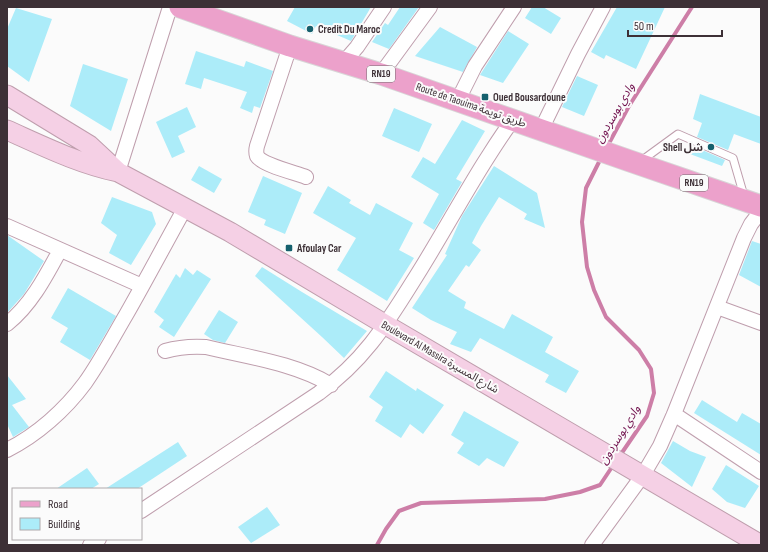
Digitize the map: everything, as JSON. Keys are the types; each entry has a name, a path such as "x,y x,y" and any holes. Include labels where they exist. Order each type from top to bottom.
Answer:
{"main road":[{"name":"Route de Taouima طريق تويمة","path":"180,7 290,46 344,62 458,100 756,206"},
{"name":"Boulevard Al Massira شارع المسيرة","path":"7,95 89,145 118,172 230,232 761,544"},
{"name":"Boulevard Al Massira شارع المسيرة","path":"7,130 80,162 98,168 118,172"}],"street":[{"path":"118,172 170,7"},
{"path":"344,62 357,47 384,7"},
{"path":"381,74 430,7"},
{"path":"458,100 474,66 514,7"},
{"path":"541,130 603,7"},
{"path":"290,46 256,146 256,151 257,156 264,162 306,177"},
{"path":"142,510 331,385 359,359 386,325 512,120"},
{"path":"592,545 638,473 660,446 751,224 756,206"},
{"path":"7,450 29,438 47,424 66,406 85,383 142,286 185,208"},
{"path":"7,226 142,286"},
{"path":"7,324 15,318 36,293 60,250"},
{"path":"717,307 761,323"},
{"path":"164,351 178,347 206,347 294,368 307,372 331,385"},
{"path":"674,414 761,472"}],"lane":[{"path":"632,162 678,134 733,158 756,206"}],"building":[{"path":"295,7 371,7 351,41 316,26 312,34 287,21"},
{"path":"400,7 419,7 389,49 372,42 385,23 388,25"},
{"path":"532,7 543,7 561,18 551,34 525,18"},
{"path":"617,7 665,7 636,69 606,55 604,59 591,52"},
{"path":"16,8 52,19 29,82 7,66 7,29"},
{"path":"440,27 477,47 463,72 415,56"},
{"path":"508,31 529,44 503,83 480,75"},
{"path":"196,51 244,67 246,61 273,71 260,108 254,106 252,113 240,108 247,92 204,78 201,89 185,84"},
{"path":"83,64 128,79 111,131 70,106"},
{"path":"577,76 598,85 584,116 562,107"},
{"path":"700,94 761,117 761,144 734,134 728,150 697,137 702,123 693,119"},
{"path":"187,107 196,127 178,136 185,152 172,158 156,122"},
{"path":"394,108 432,124 419,152 382,136"},
{"path":"462,120 485,131 456,179 462,182 434,230 423,223 439,194 411,177 423,157 435,164"},
{"path":"693,146 725,160 722,166 690,154"},
{"path":"199,166 222,179 214,193 191,180"},
{"path":"494,166 537,193 545,228 524,219 527,214 499,197 472,243 481,250 469,267 466,265 448,291 466,302 464,308 504,329 512,314 553,337 545,352 579,371 566,393 545,382 549,375 480,338 471,352 450,344 457,332 431,320 412,308 447,255 445,254 462,216"},
{"path":"263,176 302,193 285,234 264,225 266,220 248,212"},
{"path":"328,186 351,200 349,203 370,215 376,203 413,223 399,250 414,258 387,301 337,270 356,238 313,213"},
{"path":"112,197 152,212 156,224 131,265 109,253 117,235 101,223"},
{"path":"7,235 44,261 24,294 7,313"},
{"path":"752,241 761,244 761,287 739,275"},
{"path":"262,267 367,331 344,358 255,276"},
{"path":"185,268 193,275 197,270 211,279 174,337 159,327 164,320 154,312 176,274 180,278"},
{"path":"68,288 116,316 90,360 60,342 68,328 51,318"},
{"path":"219,310 238,322 225,343 213,340 204,334"},
{"path":"386,371 416,391 417,388 444,405 423,434 410,424 401,438 375,421 383,407 369,397"},
{"path":"7,375 26,399 12,405 29,427 13,437 7,424"},
{"path":"702,400 737,422 742,413 761,424 761,455 694,413"},
{"path":"464,411 519,442 504,467 487,458 479,466 457,453 464,443 451,435"},
{"path":"673,441 690,451 706,457 692,487 661,463"},
{"path":"178,442 187,456 139,488 107,488"},
{"path":"726,465 759,486 745,508 727,502 712,489"},
{"path":"87,468 99,484 93,488 57,488"},
{"path":"267,507 280,525 251,543 238,527"}],"waterway":[{"name":"وادي بوسردون","path":"607,147 629,106 692,7"},
{"name":"وادي بوسردون","path":"601,158 586,188 582,222 587,267 594,290 606,317 639,350 651,369 654,393 647,416 619,457"},
{"name":"وادي بوسردون","path":"377,545 399,511 421,503 545,499 580,492 600,485 614,464"}],"place":[{"name":"Credit Du Maroc","path":"310,29"},
{"name":"Oued Bousardoune","path":"485,97"},
{"name":"Shell شل","path":"711,147"},
{"name":"Afoulay Car","path":"289,248"}]}
